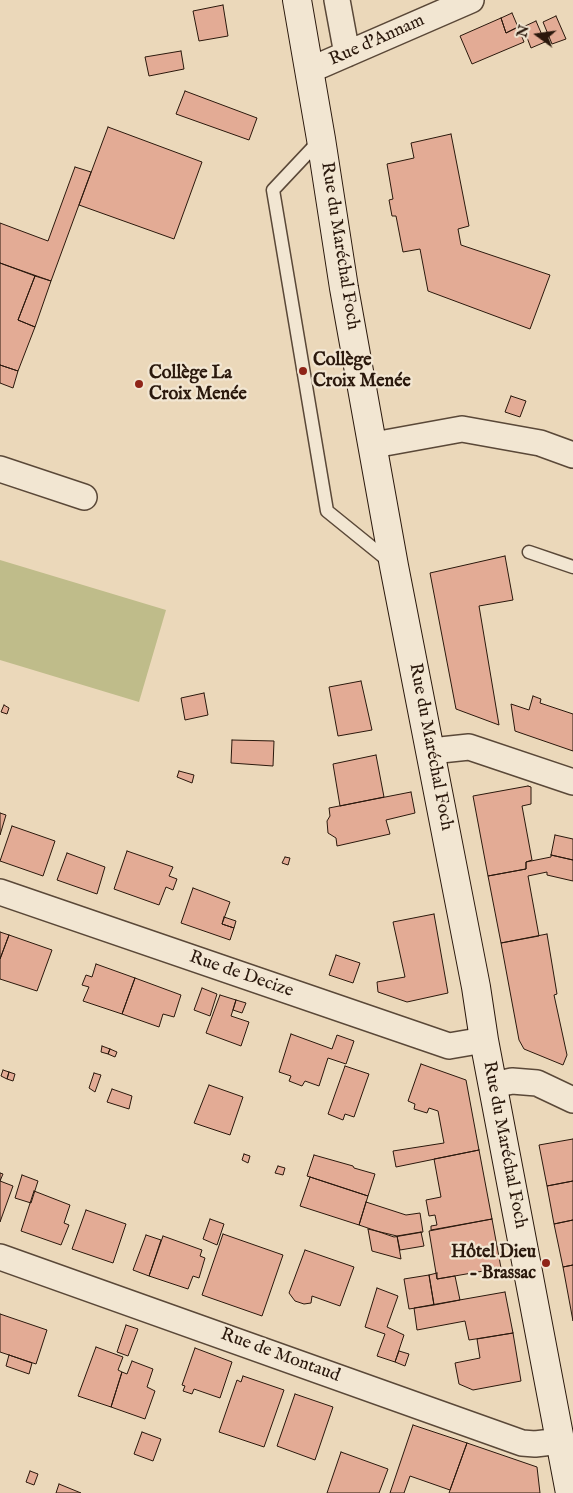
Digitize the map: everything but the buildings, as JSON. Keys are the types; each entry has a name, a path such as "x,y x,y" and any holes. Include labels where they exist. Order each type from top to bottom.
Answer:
{"main road":[{"name":"Rue du Maréchal Foch","path":"297,0 322,138 344,288 374,445 394,566 570,1482"}],"street":[{"path":"337,0 347,54"},
{"name":"Rue d'Annam","path":"310,70 471,0"},
{"path":"374,445 462,429 540,443 573,455"},
{"path":"0,469 84,497"},
{"path":"431,751 469,747 573,782"},
{"name":"Rue de Decize","path":"0,892 450,1046 484,1040"},
{"path":"493,1085 512,1081 537,1083 573,1100"},
{"name":"Rue de Montaud","path":"0,1258 522,1443 535,1444 561,1441"}],"lane":[{"path":"322,138 272,190 327,511 394,566"},
{"path":"529,552 573,567"}],"shaded area":[{"path":"0,560 166,610 139,702 0,660"}],"place":[{"name":"Collège Croix Menée","path":"303,371"},
{"name":"Collège La Croix Menée","path":"139,384"},
{"name":"Hôtel Dieu - Brassac","path":"546,1263"}]}
